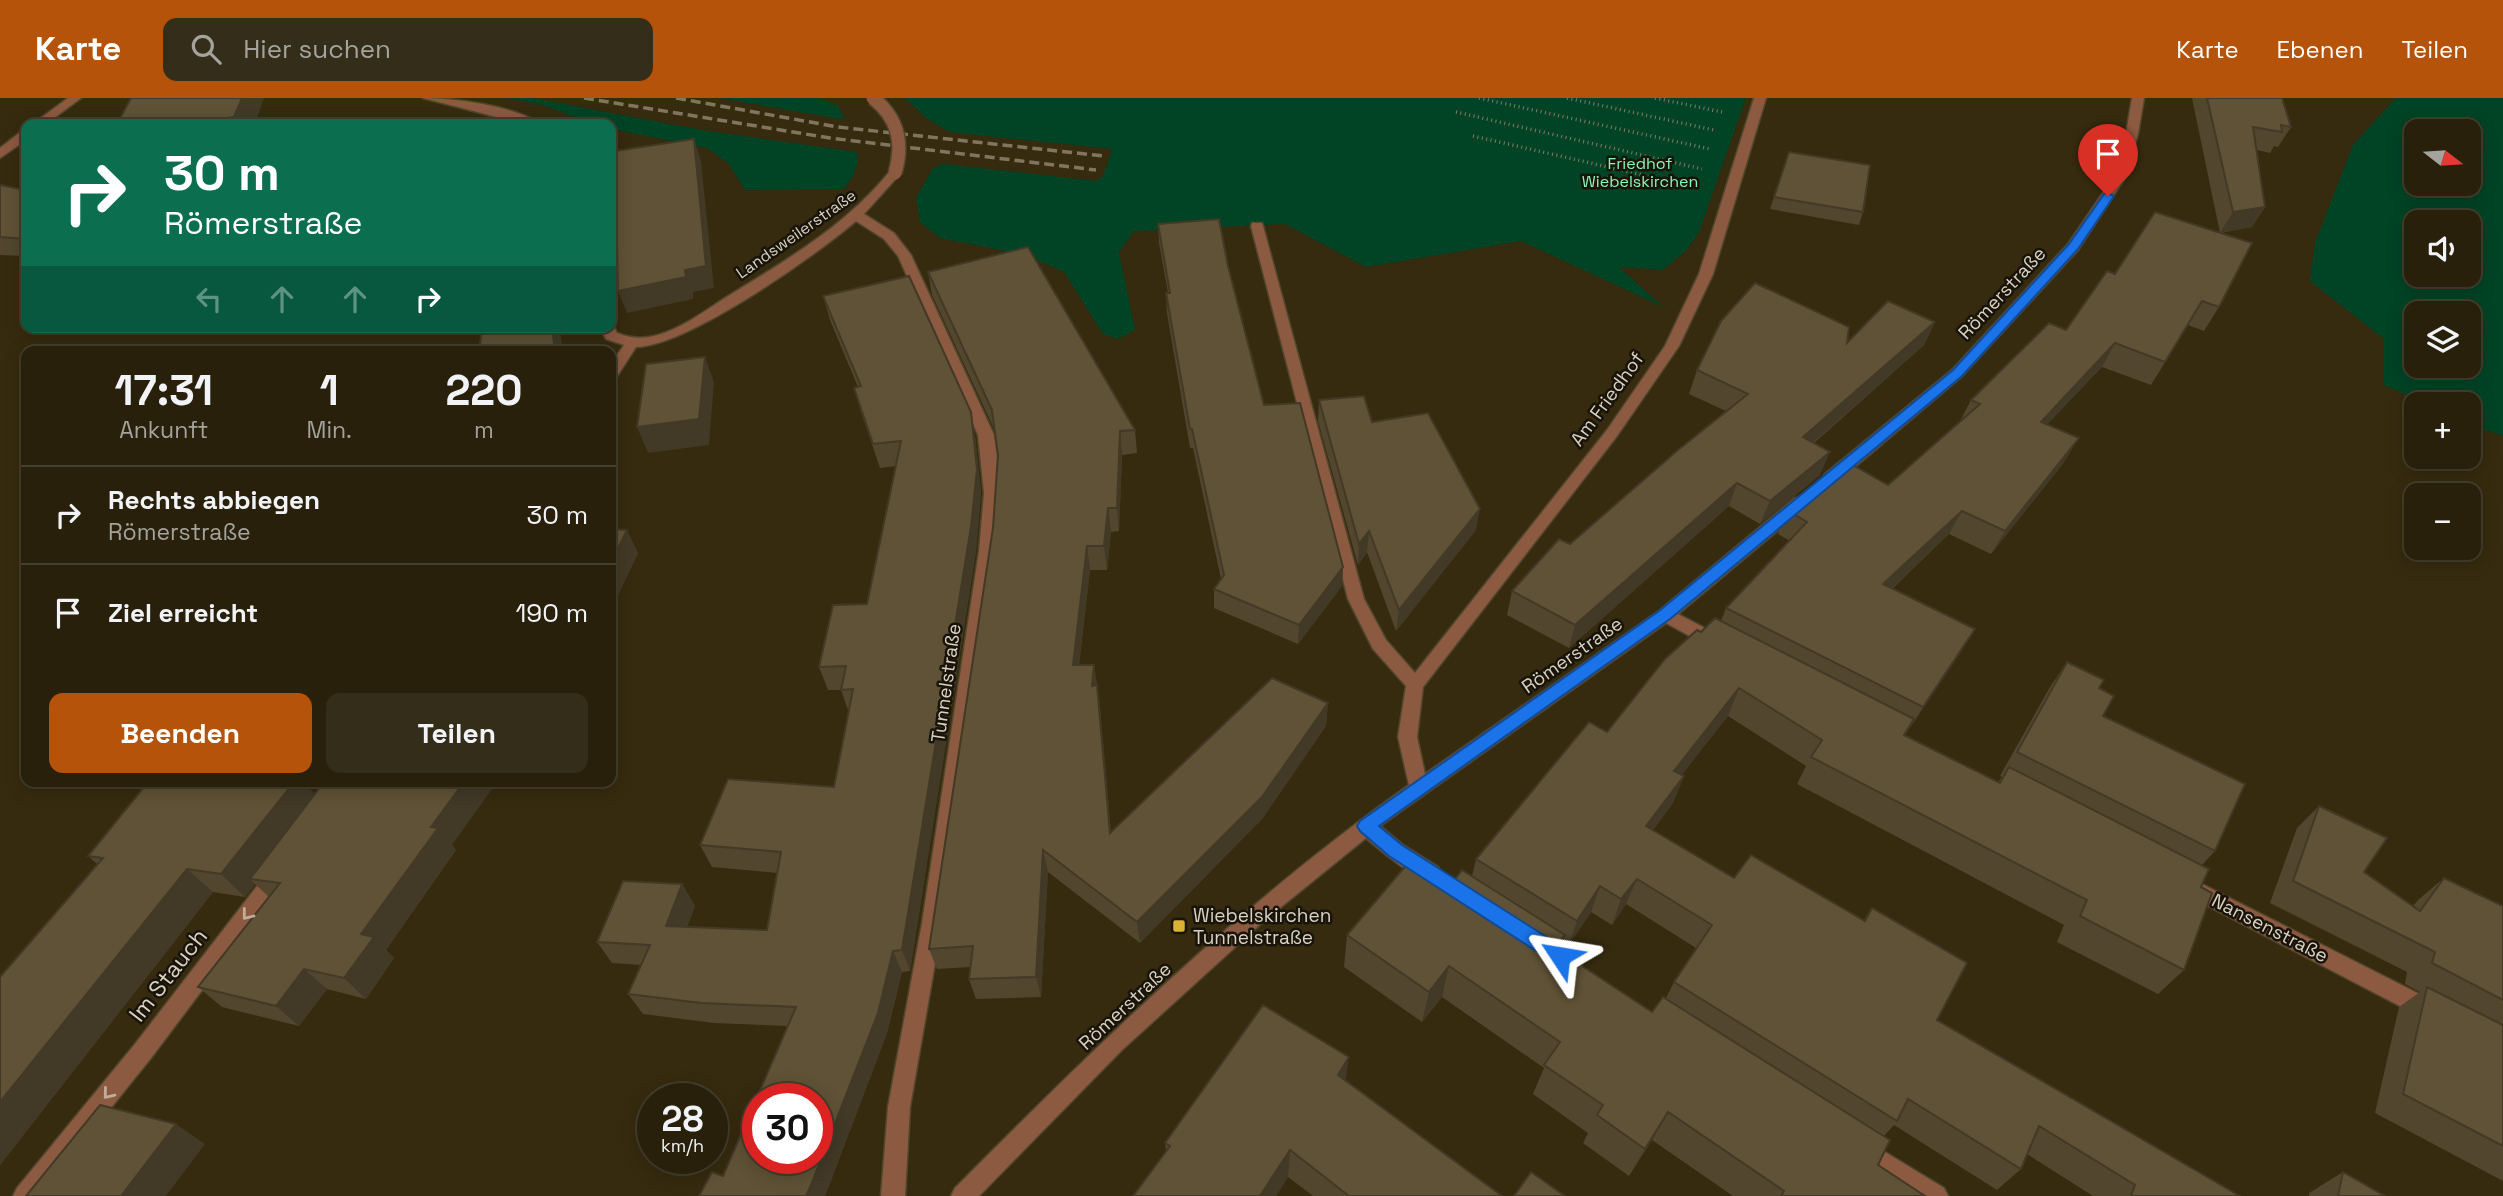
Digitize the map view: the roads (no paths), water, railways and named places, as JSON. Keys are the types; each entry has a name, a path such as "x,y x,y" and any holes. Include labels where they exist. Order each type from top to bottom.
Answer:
{"street":[{"path":"46,119 75,98"},
{"path":"429,98 519,119"},
{"name":"Landsweilerstraße","path":"631,344 659,339 693,324 758,284 856,215 886,187 901,157 900,130 889,113 873,98"},
{"name":"Am Friedhof","path":"1420,788 1406,746 1406,718 1415,685 1547,512 1612,433 1672,345 1706,274 1760,98"},
{"name":"Römerstraße","path":"963,1196 1114,1043 1256,915 1366,826 1665,615 1957,373 2064,256 2097,214 2119,178 2132,134 2138,98"},
{"path":"0,154 21,138"},
{"name":"Tunnelstraße","path":"856,215 888,236 904,255 986,435 994,465 993,501 961,730 932,923 899,1107 893,1196"},
{"path":"1257,226 1356,599 1380,645 1415,685"},
{"path":"610,333 631,344 616,367"},
{"path":"1665,615 1726,647"},
{"path":"1366,826 1396,850 1454,888"},
{"name":"Im Stauch","path":"25,1196 143,1051 288,861"},
{"name":"Nansenstraße","path":"2170,876 2441,1016"},
{"path":"1842,1136 1936,1196"}],"railway":[{"path":"584,98 830,138 1096,170"},
{"path":"676,98 838,127 1104,156"}],"place":[{"name":"Wiebelskirchen Tunnelstraße","path":"1179,926"}],"park label":[{"name":"Friedhof Wiebelskirchen","path":"1640,172"}]}
